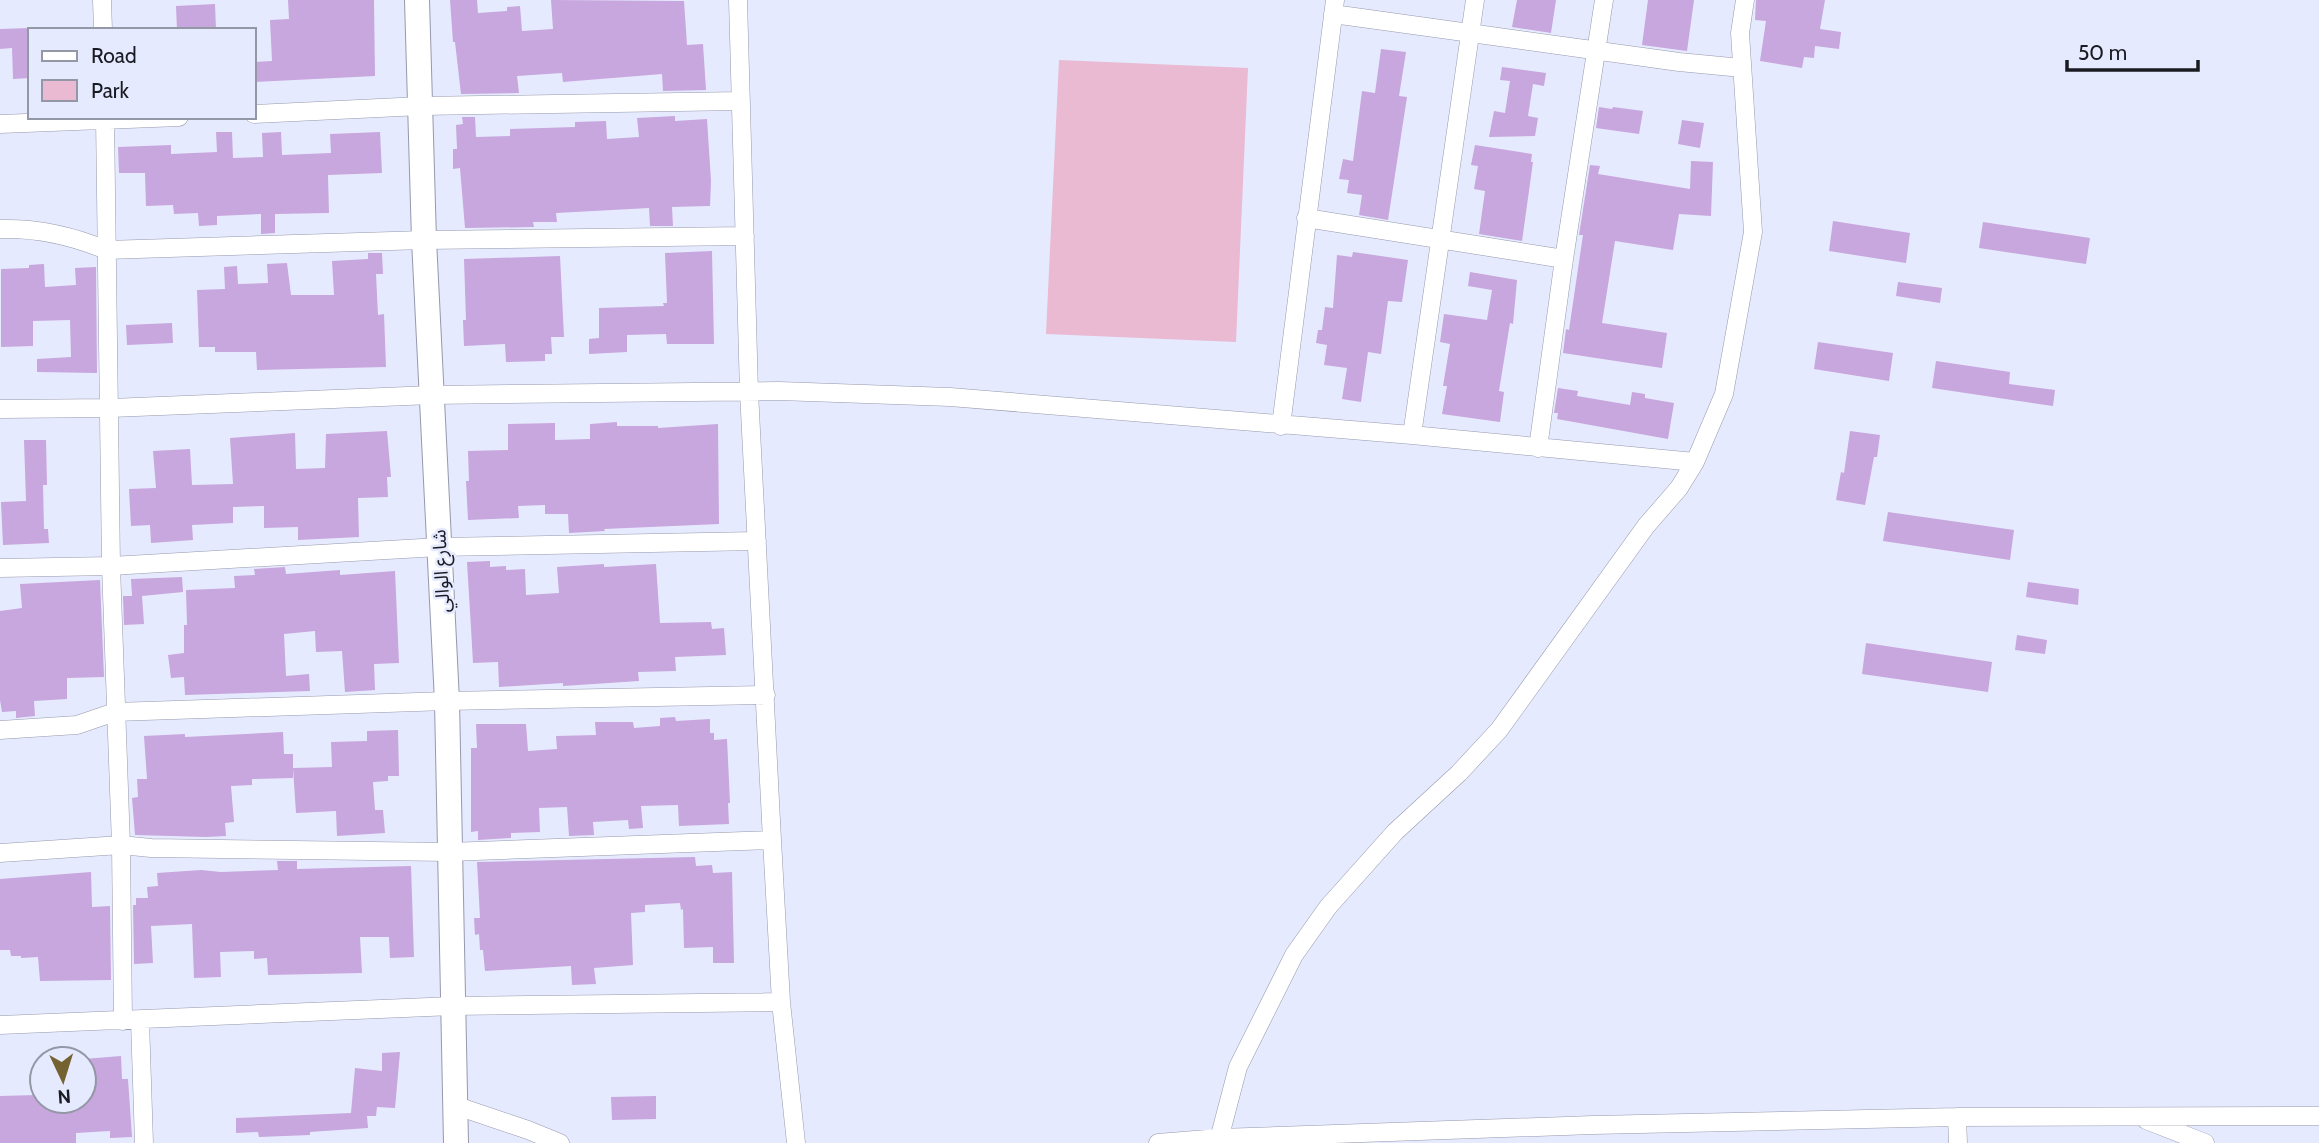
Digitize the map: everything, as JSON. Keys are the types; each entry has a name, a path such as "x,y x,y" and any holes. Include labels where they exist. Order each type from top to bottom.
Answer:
{"main road":[{"name":"شارع الوالي","path":"417,0 424,240 447,701 456,1143"}],"street":[{"path":"102,0 103,28"},
{"path":"738,0 750,392 772,840 781,1002 796,1143"},
{"path":"1412,435 1475,0"},
{"path":"1538,448 1604,0"},
{"path":"1218,1141 1238,1067 1300,945 1328,907 1395,832 1459,773 1499,730 1646,526 1679,488 1695,462 1724,394 1753,232 1740,33 1745,0"},
{"path":"1281,426 1334,7 1470,32 1679,62 1742,68"},
{"path":"256,114 421,106 741,101"},
{"path":"0,124 105,119 115,712 132,1021 144,1143"},
{"path":"1306,218 1564,258"},
{"path":"0,229 80,239 106,250 424,240 745,236"},
{"path":"0,409 111,408 432,395 750,392 950,397 1412,435 1695,462"},
{"path":"0,568 111,566 439,547 757,541"},
{"path":"0,730 77,725 115,712 447,701 766,695"},
{"path":"0,853 121,845 151,848 449,852 772,840"},
{"path":"0,1025 453,1006 781,1002"},
{"path":"454,1105 559,1143"},
{"path":"1158,1143 1593,1125 1957,1116 2319,1115"},
{"path":"1957,1116 1958,1143"},
{"path":"2138,1117 2205,1143"}],"green space":[{"path":"1059,60 1248,68 1236,342 1046,334"}],"building":[{"path":"288,0 374,0 375,76 256,82 256,62 272,61 270,20 289,19"},
{"path":"450,0 477,0 478,13 507,11 507,7 520,6 522,31 553,29 551,0 684,1 687,45 703,44 706,90 663,91 662,74 563,82 562,73 517,76 519,93 461,94"},
{"path":"1517,0 1556,0 1551,33 1512,27"},
{"path":"1648,0 1694,0 1687,51 1642,45"},
{"path":"1756,0 1825,0 1820,29 1841,32 1839,49 1815,46 1814,58 1804,57 1802,68 1760,61 1766,21 1755,20"},
{"path":"215,4 216,28 177,28 176,6"},
{"path":"28,28 28,78 13,79 12,48 0,49 0,29"},
{"path":"1381,49 1406,52 1399,96 1407,97 1388,220 1359,215 1362,195 1347,193 1349,180 1339,179 1343,159 1353,161 1362,91 1375,93"},
{"path":"1502,67 1546,73 1544,86 1533,84 1528,116 1538,118 1535,136 1489,137 1494,111 1505,113 1510,81 1500,80"},
{"path":"1599,107 1643,111 1639,134 1596,128"},
{"path":"675,116 675,121 707,119 711,181 710,206 672,207 673,226 650,226 649,208 556,213 557,222 533,222 534,227 465,228 460,168 453,169 453,149 457,149 456,125 463,124 462,117 475,117 476,137 510,136 510,129 575,127 575,122 606,121 607,139 639,137 637,118"},
{"path":"1682,120 1704,123 1700,148 1678,144"},
{"path":"216,132 232,132 233,158 263,157 262,133 281,132 282,155 331,153 330,134 380,132 382,173 328,175 329,213 275,214 275,233 261,234 261,214 217,216 217,225 199,226 198,213 174,214 173,205 146,206 145,173 119,173 118,147 171,145 171,154 217,152"},
{"path":"1475,145 1532,154 1522,241 1479,234 1485,191 1474,189 1478,166 1471,165"},
{"path":"1691,161 1713,162 1711,216 1679,214 1673,250 1615,241 1602,323 1667,333 1662,368 1563,353 1583,235 1579,235 1590,165 1600,166 1598,174 1690,189"},
{"path":"1833,221 1910,233 1906,263 1829,251"},
{"path":"1983,222 2090,238 2086,264 1979,248"},
{"path":"712,251 714,344 667,344 666,334 627,335 627,352 589,354 589,339 599,338 599,308 664,306 663,303 667,303 665,253"},
{"path":"1353,252 1408,260 1402,302 1388,301 1381,354 1368,352 1361,402 1342,399 1347,368 1324,365 1327,345 1316,343 1318,330 1322,330 1325,307 1333,308 1337,255 1352,257"},
{"path":"368,253 382,253 383,274 376,274 378,315 384,314 386,367 257,370 256,352 215,352 215,347 199,347 197,290 225,289 224,267 237,266 238,284 268,283 267,264 287,263 291,295 334,295 332,261 368,259"},
{"path":"560,256 564,337 551,337 552,354 545,354 545,361 506,362 505,344 464,346 464,259"},
{"path":"44,264 45,287 76,285 75,268 96,267 97,373 37,372 37,359 71,357 70,320 33,321 33,346 1,347 1,269 29,268 29,265"},
{"path":"1470,272 1517,280 1513,324 1510,323 1499,391 1504,392 1500,422 1442,414 1447,386 1443,386 1450,344 1440,342 1444,314 1487,320 1492,290 1468,286"},
{"path":"1898,282 1942,288 1940,303 1896,296"},
{"path":"172,323 173,343 127,345 126,325"},
{"path":"1818,342 1893,353 1889,381 1814,369"},
{"path":"1936,361 2010,372 2009,384 2055,390 2053,406 1932,388"},
{"path":"1558,388 1578,391 1577,396 1630,405 1632,392 1645,394 1645,398 1674,403 1668,439 1557,419 1558,413 1554,413"},
{"path":"617,422 617,426 658,428 718,424 719,524 569,533 568,514 545,514 545,505 518,506 519,518 468,520 468,451 508,450 508,424 555,423 555,440 590,439 590,424"},
{"path":"387,431 391,477 387,477 388,497 358,498 359,537 298,540 298,527 264,528 264,506 233,507 233,523 192,525 193,540 151,543 150,525 131,526 129,489 156,488 153,451 190,449 192,485 233,484 230,438 295,433 296,469 325,468 326,434"},
{"path":"1850,431 1880,435 1865,505 1836,500 1841,472 1844,473"},
{"path":"24,440 46,440 44,529 48,529 49,543 3,545 1,502 26,501"},
{"path":"1888,512 2014,530 2010,560 1883,541"},
{"path":"490,561 490,567 525,569 526,595 559,593 557,567 656,564 660,623 711,622 712,629 724,628 726,655 675,657 676,671 638,672 639,681 499,687 498,662 473,663 467,562"},
{"path":"285,567 286,574 340,570 340,575 395,571 399,663 374,664 375,690 345,692 342,651 316,652 315,631 284,634 286,676 309,674 310,691 185,695 184,677 171,678 168,655 184,653 184,625 187,625 186,590 235,588 234,576 255,575 254,569"},
{"path":"182,577 183,592 142,596 144,624 124,625 123,596 132,596 131,579"},
{"path":"100,580 104,677 67,678 67,699 34,701 35,716 16,718 16,711 2,712 0,611 22,608 20,584"},
{"path":"2028,582 2079,589 2078,605 2026,597"},
{"path":"2017,635 2047,640 2045,654 2015,650"},
{"path":"1866,643 1992,662 1988,692 1862,674"},
{"path":"675,717 676,721 710,719 710,733 714,733 714,740 727,739 729,824 679,826 678,805 641,806 643,828 629,829 628,820 593,822 594,835 569,836 567,807 539,808 540,832 511,833 511,838 478,840 478,831 471,832 471,748 477,748 476,724 526,724 528,751 557,749 556,736 596,735 595,722 633,722 634,728 660,726 660,718"},
{"path":"398,730 399,776 388,776 388,781 373,782 375,810 383,810 385,833 337,836 336,811 296,813 293,768 332,767 331,742 367,741 367,731"},
{"path":"283,732 284,754 293,754 293,778 252,779 252,785 231,786 234,822 225,823 226,836 135,835 132,798 138,797 137,779 147,779 144,736 185,734 185,737"},
{"path":"695,857 696,866 712,865 713,873 732,872 734,963 713,963 713,947 684,948 683,909 681,910 680,903 645,905 645,912 631,913 633,965 594,968 596,984 572,985 571,966 485,971 479,934 475,935 474,918 480,918 477,862"},
{"path":"277,861 297,861 297,869 411,866 414,957 390,958 389,937 360,937 362,973 268,975 267,958 254,959 254,951 220,952 221,977 194,978 192,924 151,926 153,963 134,964 133,905 136,905 136,898 148,898 147,887 158,886 157,873 278,870"},
{"path":"91,872 92,907 110,906 111,980 40,981 38,957 21,958 11,956 10,950 0,950 0,879"},
{"path":"400,1052 395,1108 377,1107 376,1116 367,1116 368,1128 310,1132 310,1135 259,1137 258,1132 236,1133 236,1118 351,1113 355,1068 382,1071 382,1053"},
{"path":"121,1056 122,1079 128,1079 132,1137 110,1138 110,1131 76,1133 76,1143 0,1143 0,1096 28,1095 28,1115 98,1115 98,1058"},
{"path":"656,1096 656,1119 612,1120 611,1097"}]}
